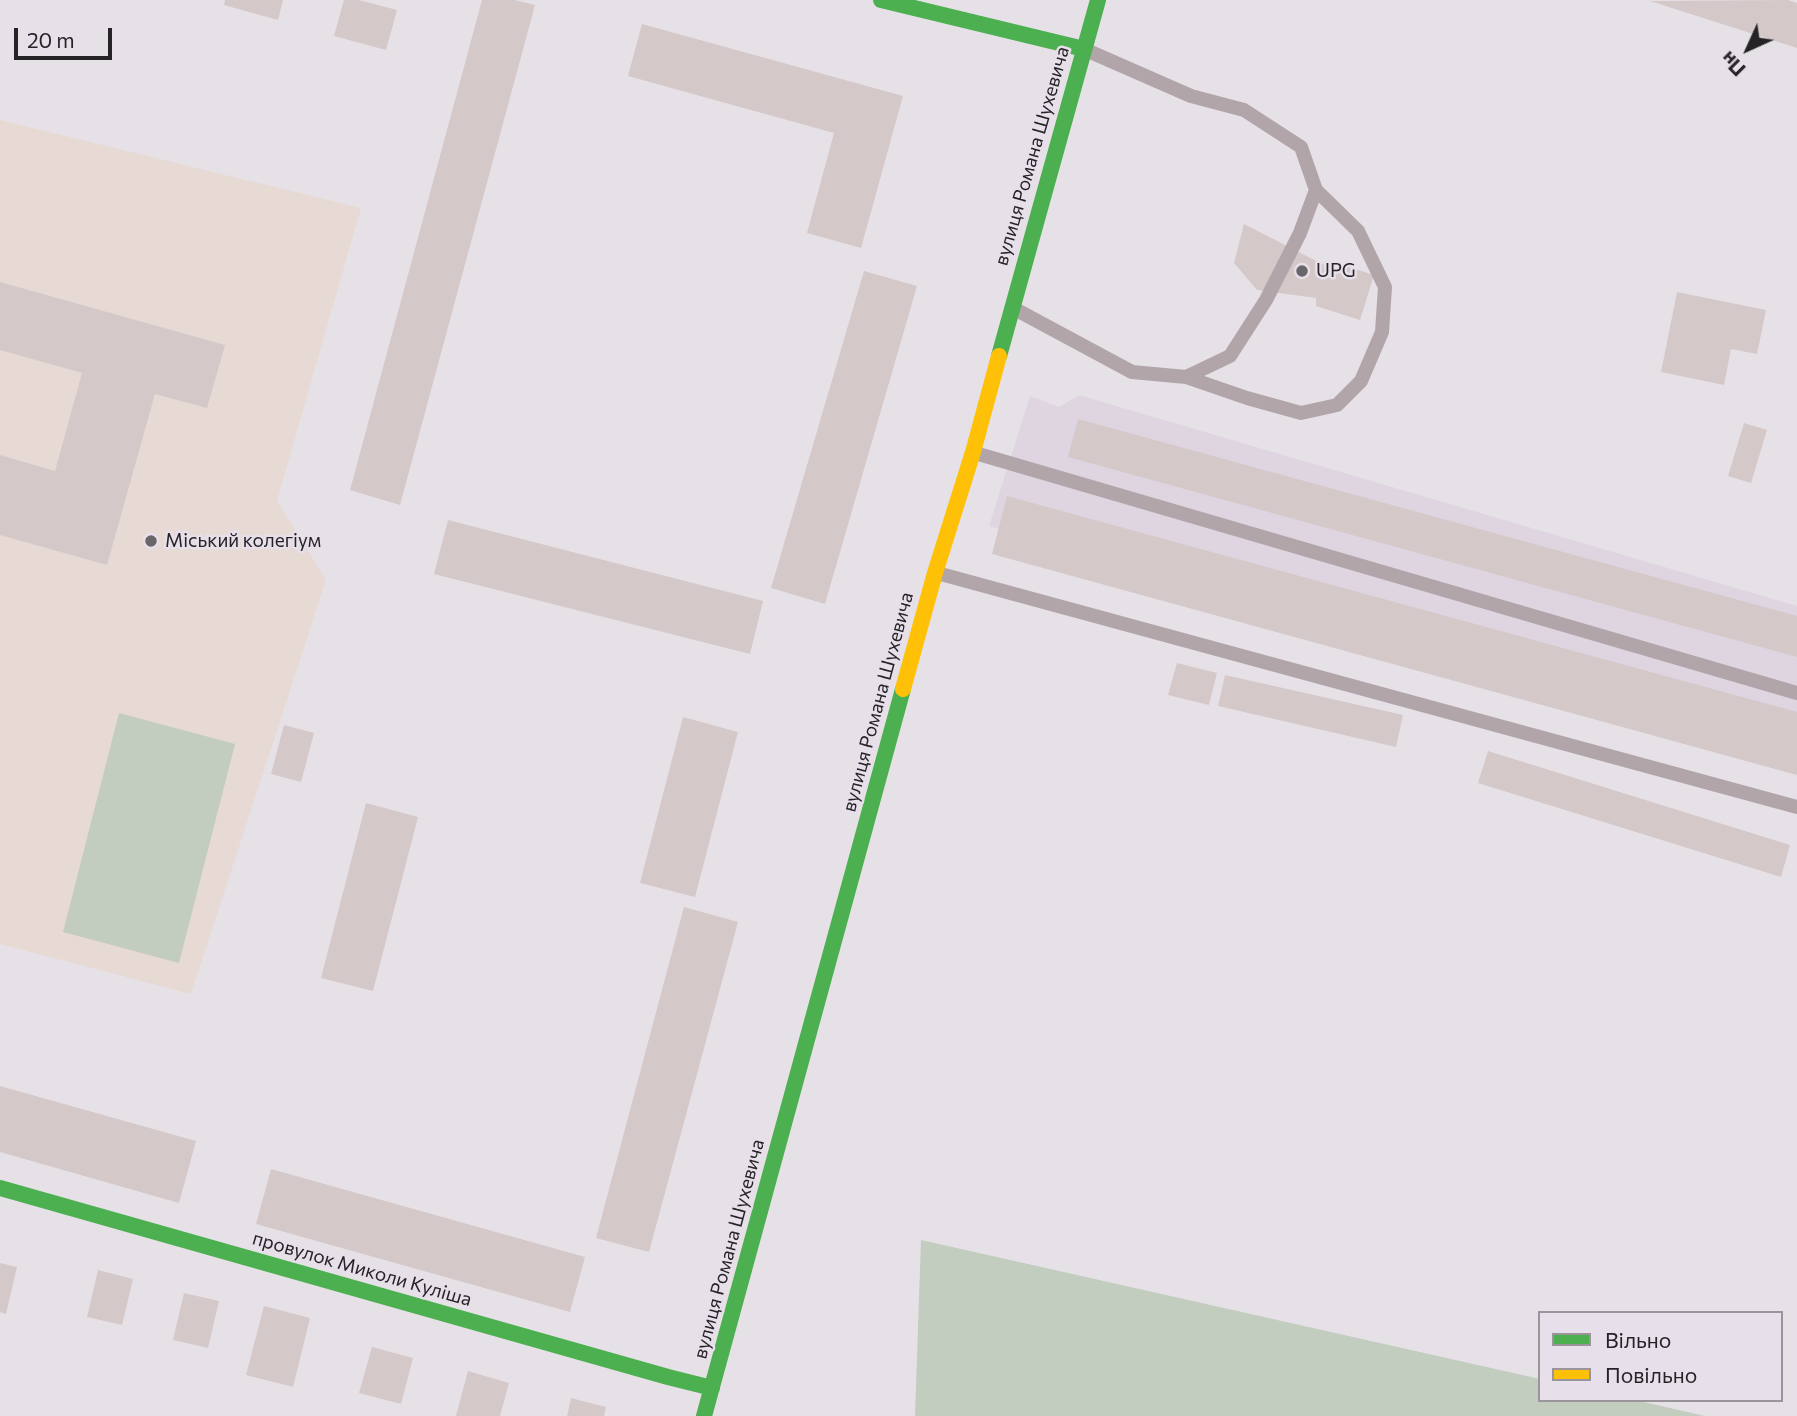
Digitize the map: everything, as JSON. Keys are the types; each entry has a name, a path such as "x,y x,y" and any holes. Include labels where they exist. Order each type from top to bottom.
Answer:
{"street":[{"path":"881,0 1084,50"},
{"name":"вулиця Романа Шухевича","path":"704,1416 936,573 973,452 1098,0"},
{"name":"провулок Миколи Куліша","path":"0,1188 712,1388"}],"lane":[{"path":"1012,308 1132,372 1186,376 1247,398 1301,413 1337,405 1361,381 1382,332 1385,287 1358,231 1316,190 1301,147 1244,110 1191,96 1084,50"},
{"path":"1186,376 1230,356 1266,300 1300,233 1316,190"},
{"path":"973,452 1797,693"},
{"path":"936,573 1797,807"}],"shaded area":[{"name":"Міський колегіум","path":"0,120 361,208 277,501 326,580 191,994 0,944"},
{"path":"1079,395 1797,606 1797,754 989,526 1030,396 1059,407"},
{"path":"119,713 235,744 179,963 63,932"},
{"path":"921,1240 1538,1379 1538,1402 1644,1402 1705,1416 915,1416"}],"building":[{"path":"225,0 283,0 278,20 224,5"},
{"path":"344,0 359,0 397,10 386,50 334,36"},
{"path":"482,0 515,0 535,5 400,505 350,490"},
{"path":"1788,0 1797,3 1797,48 1650,1"},
{"path":"642,24 903,96 861,248 807,233 834,133 628,76"},
{"name":"UPG","path":"1244,224 1328,267 1330,261 1374,275 1360,320 1316,306 1316,298 1257,290 1234,263"},
{"path":"864,271 917,286 825,604 771,588"},
{"path":"0,282 225,345 207,408 155,394 107,565 0,535 0,455 55,471 82,373 0,350"},
{"path":"1677,292 1766,310 1757,354 1731,349 1724,385 1661,372"},
{"path":"1078,419 1797,616 1797,657 1068,457"},
{"path":"1744,423 1767,430 1751,483 1728,476"},
{"path":"1007,496 1797,712 1797,775 992,554"},
{"path":"448,520 763,601 750,654 434,574"},
{"path":"1177,663 1217,673 1209,705 1168,695"},
{"path":"1225,675 1403,715 1396,747 1218,706"},
{"path":"683,717 738,732 695,897 640,883"},
{"path":"284,725 314,733 301,782 271,774"},
{"path":"1488,751 1790,845 1781,877 1478,783"},
{"path":"366,803 418,817 373,991 321,978"},
{"path":"684,907 738,922 649,1252 596,1238"},
{"path":"0,1086 196,1141 179,1203 0,1152"},
{"path":"271,1169 585,1257 570,1312 256,1224"},
{"path":"0,1263 17,1267 6,1314 0,1312"},
{"path":"98,1270 133,1279 122,1325 87,1317"},
{"path":"184,1293 219,1301 208,1348 173,1340"},
{"path":"264,1306 310,1318 293,1387 246,1375"},
{"path":"372,1347 413,1358 401,1404 359,1393"},
{"path":"468,1371 509,1383 500,1416 456,1416"},
{"path":"571,1398 606,1407 604,1416 567,1416"}],"traffic: fast":[{"path":"881,0 1084,49"},
{"path":"999,356 1098,0"},
{"path":"704,1416 903,689"},
{"path":"0,1188 712,1388"}],"traffic: slow":[{"path":"903,689 999,356"}],"place":[{"name":"UPG","path":"1302,271"},
{"name":"Міський колегіум","path":"151,541"}]}
